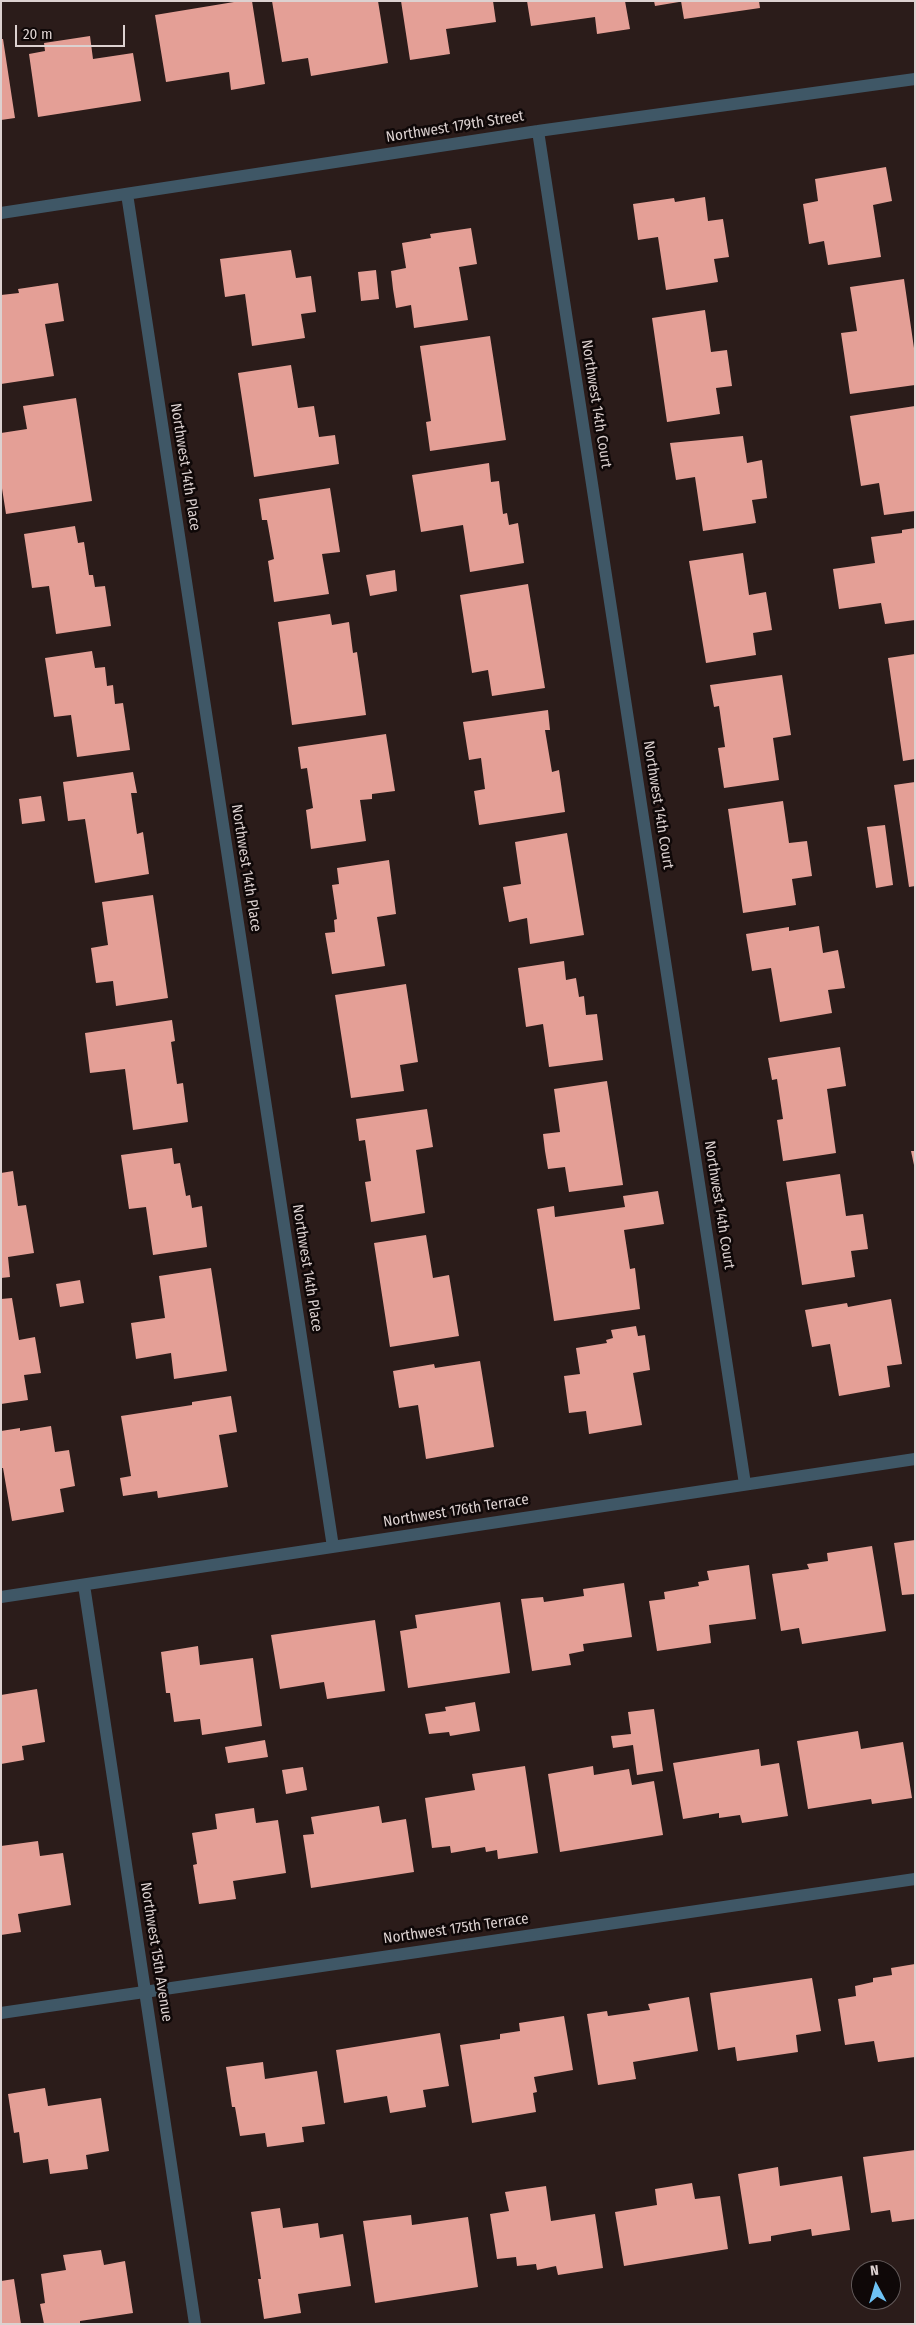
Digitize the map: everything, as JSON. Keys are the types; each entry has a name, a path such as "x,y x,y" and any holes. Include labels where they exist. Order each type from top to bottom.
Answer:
{"street":[{"name":"Northwest 179th Street","path":"1,213 538,130 915,79"},
{"name":"Northwest 14th Court","path":"538,130 745,1484"},
{"name":"Northwest 14th Place","path":"127,194 333,1547"},
{"name":"Northwest 176th Terrace","path":"1,1597 915,1458"},
{"name":"Northwest 15th Avenue","path":"84,1585 195,2324"},
{"name":"Northwest 175th Terrace","path":"1,2013 146,1990 915,1879"}],"building":[{"path":"240,1 252,1 265,84 231,90 229,72 166,82 155,15"},
{"path":"272,1 378,1 388,63 311,76 308,58 282,62"},
{"path":"401,1 493,1 496,22 446,29 450,54 410,60"},
{"path":"527,1 625,1 630,29 597,34 595,17 531,26"},
{"path":"654,1 679,1 679,2 655,6"},
{"path":"681,1 759,1 760,8 684,19"},
{"path":"90,36 93,59 133,53 141,101 38,117 29,54 45,51 44,43"},
{"path":"1,39 3,39 15,118 1,120"},
{"path":"886,167 892,201 873,205 881,257 828,265 824,241 809,244 803,204 818,201 815,179"},
{"path":"705,197 708,221 723,219 729,257 714,259 718,282 666,290 658,237 638,240 633,204 674,198 675,202"},
{"path":"471,228 477,264 459,267 468,320 414,328 411,305 396,308 393,289 391,271 406,268 402,243 431,238 430,234"},
{"path":"291,250 296,278 311,276 316,312 301,314 305,338 252,346 245,294 225,297 220,259"},
{"path":"376,270 379,299 361,301 358,272"},
{"path":"904,279 915,355 915,385 850,394 841,333 857,331 850,287"},
{"path":"58,283 64,321 45,324 54,376 1,384 1,295 19,293 18,289"},
{"path":"705,310 711,352 727,350 732,386 716,388 720,414 667,422 652,318"},
{"path":"490,336 506,440 430,451 426,422 431,421 420,346"},
{"path":"291,365 298,408 314,406 319,437 335,435 339,464 254,477 238,373"},
{"path":"76,398 92,501 6,514 1,482 1,433 27,429 23,406"},
{"path":"915,406 915,511 884,515 879,483 861,486 850,416"},
{"path":"743,436 747,463 762,460 767,498 752,500 756,523 703,531 695,477 676,480 670,443"},
{"path":"489,463 491,482 499,481 503,514 507,513 509,525 518,523 524,563 470,572 463,525 421,532 412,475"},
{"path":"330,488 340,552 322,554 329,594 274,602 268,561 274,559 267,520 262,520 259,499"},
{"path":"75,526 78,543 84,542 89,575 93,575 95,587 105,586 111,626 56,634 49,586 32,588 24,534"},
{"path":"915,528 915,620 885,624 881,603 839,609 833,569 875,563 871,537 902,533 902,530"},
{"path":"743,553 749,595 766,592 772,630 753,633 756,655 706,663 689,561"},
{"path":"395,570 397,591 370,596 366,575"},
{"path":"528,584 545,688 492,696 488,670 472,673 460,595"},
{"path":"330,614 332,625 349,622 353,653 357,652 366,715 292,725 278,622"},
{"path":"92,651 95,668 105,667 107,686 113,685 115,704 123,703 130,750 77,757 71,715 54,717 45,658"},
{"path":"915,654 915,759 903,761 888,658"},
{"path":"782,675 791,735 773,738 779,780 724,788 718,748 725,747 719,706 714,707 710,685"},
{"path":"548,710 550,730 545,730 552,772 559,770 565,812 479,825 474,791 485,789 481,758 469,760 463,722"},
{"path":"386,734 395,791 372,794 372,799 360,800 366,841 311,849 306,810 313,808 307,768 301,769 298,747"},
{"path":"133,772 137,793 131,793 137,834 143,832 149,874 95,883 85,819 68,821 63,782"},
{"path":"915,782 915,886 909,887 894,785"},
{"path":"41,796 45,821 22,824 19,799"},
{"path":"783,801 789,843 807,841 812,876 792,879 796,905 743,913 728,809"},
{"path":"885,825 893,885 876,888 867,827"},
{"path":"567,833 584,935 530,944 527,918 509,922 503,887 521,884 515,842"},
{"path":"389,860 396,914 377,917 385,966 332,974 325,933 335,932 334,920 337,919 332,885 339,884 337,868"},
{"path":"153,895 168,998 116,1006 113,981 96,983 91,948 108,945 102,902"},
{"path":"819,926 823,953 838,950 845,988 828,990 832,1013 780,1022 771,968 752,971 746,934 789,927 789,931"},
{"path":"564,961 566,980 576,978 579,997 584,996 586,1015 597,1014 603,1060 549,1067 543,1024 526,1027 518,968"},
{"path":"406,984 418,1062 400,1065 404,1091 351,1098 335,995"},
{"path":"172,1020 175,1041 171,1042 177,1084 183,1083 188,1122 133,1130 125,1069 90,1073 85,1033"},
{"path":"840,1047 846,1086 827,1089 836,1153 783,1161 777,1120 783,1119 777,1079 772,1080 768,1058"},
{"path":"607,1081 623,1185 569,1192 565,1167 548,1169 545,1151 543,1134 560,1132 554,1089"},
{"path":"427,1109 433,1147 416,1150 425,1213 371,1222 365,1182 371,1181 365,1140 359,1141 356,1119"},
{"path":"172,1148 174,1164 180,1163 186,1196 190,1195 192,1208 202,1206 207,1247 153,1255 146,1207 129,1209 121,1155"},
{"path":"911,1151 915,1151 915,1165 914,1165"},
{"path":"13,1171 18,1206 26,1205 34,1253 8,1257 10,1277 1,1278 1,1173"},
{"path":"840,1174 846,1216 863,1214 868,1249 851,1251 855,1277 802,1285 786,1182"},
{"path":"658,1191 664,1224 624,1230 630,1269 635,1268 640,1309 554,1321 537,1209 554,1206 555,1217 625,1207 623,1196"},
{"path":"426,1235 433,1278 449,1275 459,1336 390,1347 374,1243"},
{"path":"211,1268 227,1371 174,1379 171,1353 136,1359 131,1323 165,1318 159,1276"},
{"path":"80,1280 84,1303 60,1307 56,1284"},
{"path":"12,1298 19,1340 35,1337 41,1373 24,1375 28,1400 1,1404 1,1299"},
{"path":"891,1299 902,1364 887,1366 890,1387 839,1396 830,1344 812,1347 805,1310 847,1303 848,1307"},
{"path":"636,1326 638,1336 645,1335 650,1370 633,1373 642,1425 589,1434 586,1411 569,1413 564,1376 580,1374 576,1348 607,1343 606,1340 613,1338 611,1330"},
{"path":"480,1361 494,1447 426,1459 418,1405 399,1408 393,1371 434,1364 435,1368"},
{"path":"231,1396 237,1432 219,1435 228,1487 158,1498 157,1491 123,1496 120,1478 131,1476 121,1416 192,1405 192,1402"},
{"path":"51,1426 55,1452 69,1450 75,1486 60,1489 64,1512 12,1521 3,1468 1,1468 1,1431 20,1428 20,1431"},
{"path":"915,1540 915,1594 902,1595 894,1543"},
{"path":"872,1546 886,1631 802,1644 799,1628 781,1631 772,1574 809,1569 807,1564 828,1561 827,1553"},
{"path":"749,1565 756,1619 709,1625 711,1643 657,1651 649,1601 665,1599 664,1592 699,1586 698,1582 709,1580 707,1571"},
{"path":"624,1583 632,1637 583,1644 584,1651 569,1654 571,1665 532,1671 521,1599 543,1597 544,1602 584,1596 583,1589"},
{"path":"500,1602 510,1673 408,1688 400,1631 417,1628 415,1615"},
{"path":"375,1620 385,1691 327,1699 324,1682 280,1689 271,1635"},
{"path":"198,1646 200,1665 253,1658 262,1726 202,1735 200,1719 174,1722 170,1693 166,1693 161,1652"},
{"path":"37,1689 45,1742 22,1746 24,1760 1,1764 1,1695"},
{"path":"475,1702 480,1731 450,1736 449,1732 429,1734 425,1714 446,1711 445,1707"},
{"path":"654,1709 663,1771 637,1775 633,1745 613,1748 611,1736 631,1734 628,1712"},
{"path":"858,1731 861,1749 903,1742 912,1798 872,1804 871,1799 808,1809 797,1741"},
{"path":"265,1740 268,1757 228,1763 225,1747"},
{"path":"759,1749 761,1766 779,1763 788,1816 742,1823 740,1815 719,1818 719,1813 683,1819 673,1763"},
{"path":"525,1766 538,1853 498,1859 497,1850 486,1852 485,1847 451,1853 450,1846 432,1848 425,1798 475,1790 472,1774"},
{"path":"593,1766 594,1775 629,1769 632,1785 654,1781 663,1835 560,1852 548,1774"},
{"path":"303,1767 307,1790 286,1794 282,1770"},
{"path":"379,1806 382,1823 406,1819 414,1872 311,1888 303,1835 314,1834 311,1817"},
{"path":"254,1808 256,1823 278,1820 286,1873 233,1881 236,1899 199,1904 193,1865 197,1864 192,1833 217,1829 215,1814"},
{"path":"38,1841 40,1856 63,1853 71,1905 18,1914 21,1932 1,1935 1,1846"},
{"path":"915,1964 915,2057 878,2062 874,2041 845,2045 838,1999 856,1996 855,1986 873,1982 873,1978 892,1975 891,1968"},
{"path":"812,1978 821,2031 796,2035 798,2052 737,2061 735,2047 718,2050 710,1993"},
{"path":"689,1997 698,2051 633,2062 636,2079 598,2085 587,2014 607,2011 608,2016 650,2010 648,2004"},
{"path":"564,2016 573,2070 534,2077 537,2092 533,2093 536,2112 472,2123 460,2045 500,2039 500,2034 520,2031 519,2023"},
{"path":"440,2033 449,2086 423,2090 426,2107 390,2113 387,2096 344,2103 336,2050"},
{"path":"263,2062 265,2079 317,2071 325,2124 302,2127 304,2142 267,2147 265,2133 240,2136 235,2107 232,2107 226,2067"},
{"path":"45,2088 48,2106 101,2098 109,2151 86,2155 88,2169 50,2174 48,2159 23,2163 19,2132 14,2133 8,2094"},
{"path":"915,2150 915,2219 892,2222 890,2210 871,2213 863,2157"},
{"path":"778,2167 780,2186 842,2176 850,2230 812,2236 811,2229 771,2236 771,2241 749,2244 738,2174"},
{"path":"692,2183 695,2199 720,2196 728,2249 624,2266 615,2212 657,2205 655,2189"},
{"path":"546,2186 551,2221 595,2214 603,2268 558,2275 556,2266 537,2270 536,2264 517,2266 516,2257 497,2259 490,2214 509,2211 505,2192"},
{"path":"280,2208 283,2228 318,2223 320,2238 343,2234 351,2286 298,2294 301,2313 264,2319 258,2279 261,2279 251,2212"},
{"path":"411,2215 412,2225 468,2217 478,2287 375,2303 363,2221"},
{"path":"101,2250 104,2265 125,2261 133,2313 80,2321 80,2324 44,2324 40,2304 45,2303 41,2274 66,2270 63,2255"},
{"path":"14,2279 21,2324 1,2324 1,2281"}]}
